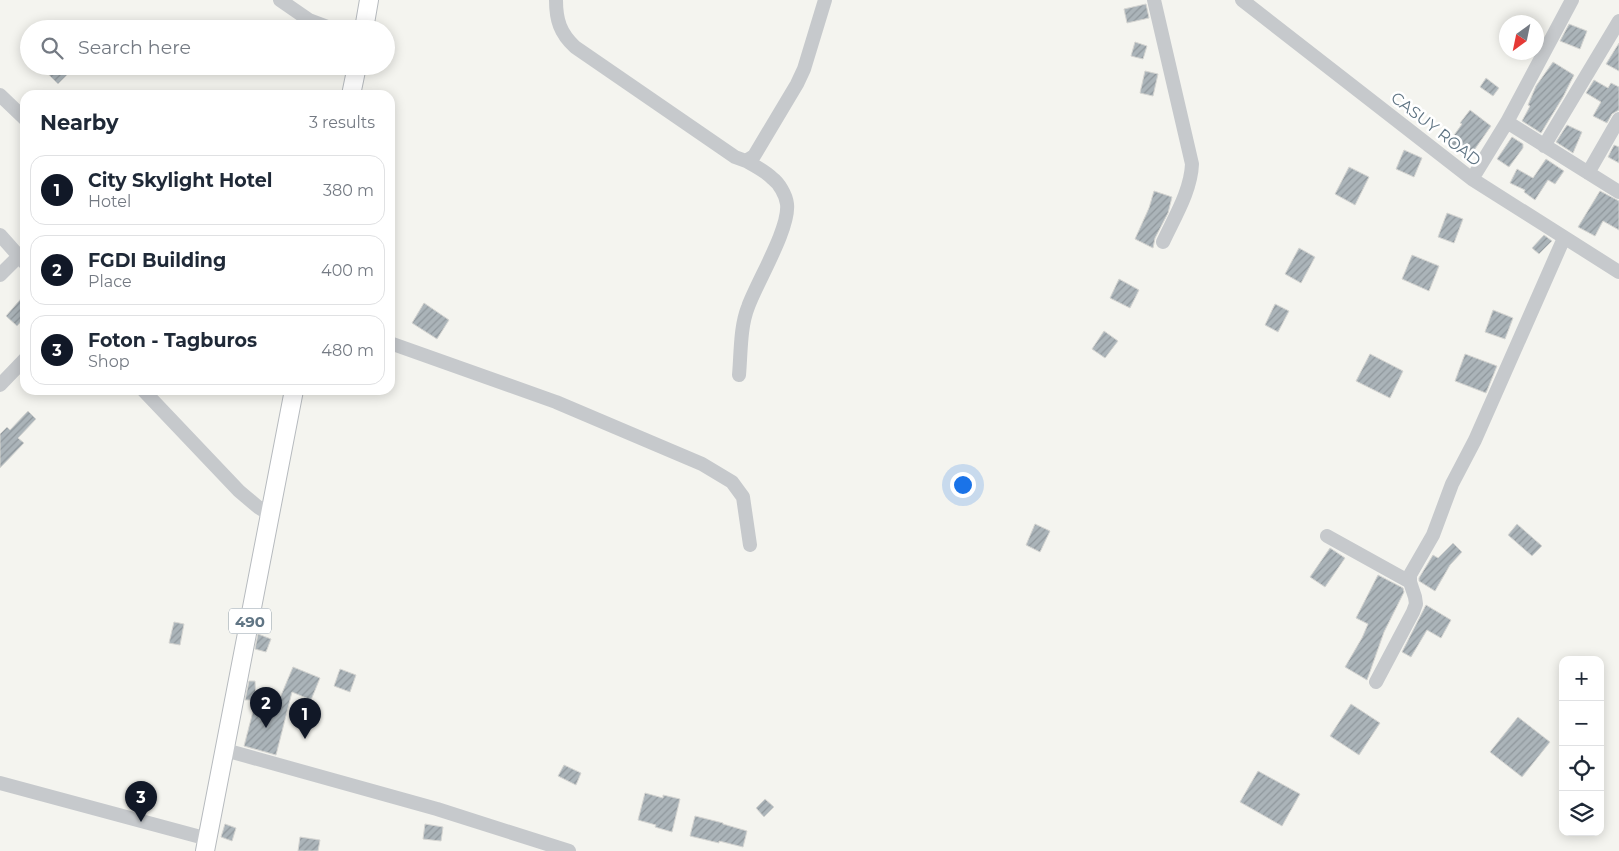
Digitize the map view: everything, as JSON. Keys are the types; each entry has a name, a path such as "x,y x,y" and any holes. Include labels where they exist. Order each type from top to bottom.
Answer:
{"main road":[{"path":"366,20 369,0"},
{"path":"352,90 355,75"},
{"name":"490","path":"206,845 293,395"}],"street":[{"path":"280,0 309,20"},
{"path":"556,0 559,26 574,47 735,157 746,161 772,178 782,190 787,203 786,220 766,269 747,308 742,333 739,375"},
{"path":"746,161 754,156 797,84 804,69 825,0"},
{"path":"1154,0 1192,164 1192,176 1188,187 1163,242"},
{"name":"CASUY ROAD","path":"1242,0 1472,179 1619,272"},
{"path":"1472,179 1507,122 1572,0"},
{"path":"1544,146 1619,21"},
{"path":"0,95 20,114"},
{"path":"1588,172 1619,119"},
{"path":"1507,122 1619,192"},
{"path":"0,235 20,258"},
{"path":"1376,682 1416,604 1410,582 1413,567 1428,546 1452,484 1475,440 1564,238"},
{"path":"0,276 20,261"},
{"path":"395,346 556,402 702,464 732,482 743,497 750,545"},
{"path":"0,384 20,364"},
{"path":"148,395 248,500 271,515"},
{"path":"1327,536 1410,582"},
{"path":"224,750 437,809 569,851"},
{"path":"0,783 206,845"}],"building":[{"path":"1146,4 1149,18 1127,23 1124,9"},
{"path":"1569,24 1587,31 1580,49 1560,41"},
{"path":"1135,42 1147,46 1143,59 1131,56"},
{"path":"1619,43 1619,71 1606,64"},
{"path":"1553,62 1574,75 1541,133 1522,121 1530,106 1528,105 1536,86"},
{"path":"1145,71 1158,74 1153,96 1140,93"},
{"path":"49,75 67,75 58,84"},
{"path":"1486,78 1499,88 1493,96 1480,87"},
{"path":"1594,80 1608,88 1611,83 1619,87 1619,110 1612,114 1607,123 1593,116 1601,102 1586,93"},
{"path":"1470,110 1491,126 1468,159 1447,145"},
{"path":"1567,125 1582,132 1573,153 1556,142"},
{"path":"1512,137 1523,144 1523,148 1509,167 1497,159"},
{"path":"1614,145 1619,147 1619,163 1608,157"},
{"path":"1404,150 1422,158 1414,177 1396,169"},
{"path":"1546,159 1564,171 1555,184 1548,180 1535,200 1524,192 1525,190 1510,183 1517,169 1533,178"},
{"path":"1349,167 1369,177 1355,205 1335,194"},
{"path":"1154,191 1172,197 1168,213 1155,238 1153,248 1135,239 1149,208"},
{"path":"1600,191 1619,201 1619,230 1603,221 1595,236 1578,227"},
{"path":"1447,213 1463,219 1454,243 1438,237"},
{"path":"1544,235 1552,241 1539,254 1532,248"},
{"path":"1299,248 1315,257 1301,283 1285,274"},
{"path":"1412,255 1439,266 1429,291 1402,279"},
{"path":"1119,279 1139,290 1130,308 1110,298"},
{"path":"20,300 20,323 17,326 6,316"},
{"path":"424,303 449,320 437,339 412,323"},
{"path":"1275,304 1289,311 1278,332 1265,325"},
{"path":"1493,310 1513,318 1505,339 1485,332"},
{"path":"1104,331 1118,341 1105,358 1092,349"},
{"path":"1370,354 1403,371 1390,398 1356,381"},
{"path":"1465,354 1497,366 1486,393 1455,381"},
{"path":"28,411 36,419 18,438 24,443 0,468 0,434 7,427 10,430"},
{"path":"1035,524 1050,531 1040,552 1026,545"},
{"path":"1517,524 1542,546 1532,556 1508,535"},
{"path":"1453,543 1462,552 1450,565 1435,591 1419,581 1419,578 1433,555 1438,558"},
{"path":"1330,548 1345,558 1325,587 1310,577"},
{"path":"1378,575 1403,588 1404,592 1384,632 1367,680 1345,667 1368,624 1356,618"},
{"path":"1426,605 1451,620 1441,638 1427,630 1411,657 1402,652"},
{"path":"174,622 184,624 180,645 169,643"},
{"path":"258,634 271,639 266,652 255,649"},
{"path":"293,667 320,678 311,700 292,692 276,755 244,746 256,700 277,705"},
{"path":"340,669 356,675 350,692 334,686"},
{"path":"249,681 255,681 256,700 245,700"},
{"path":"1351,704 1380,723 1359,755 1330,736"},
{"path":"1518,717 1550,742 1522,777 1490,752"},
{"path":"564,765 581,773 576,785 558,776"},
{"path":"1258,771 1300,794 1282,826 1240,802"},
{"path":"645,793 663,798 663,795 680,799 672,832 638,820"},
{"path":"765,799 774,807 764,817 756,808"},
{"path":"695,816 747,831 743,847 690,836"},
{"path":"225,824 236,828 232,841 221,837"},
{"path":"425,824 443,827 441,841 423,839"},
{"path":"300,837 320,840 318,851 298,851"}],"place":[{"name":"FGDI Building","path":"266,728"},
{"name":"City Skylight Hotel","path":"305,739"},
{"name":"Foton - Tagburos","path":"141,822"}]}
